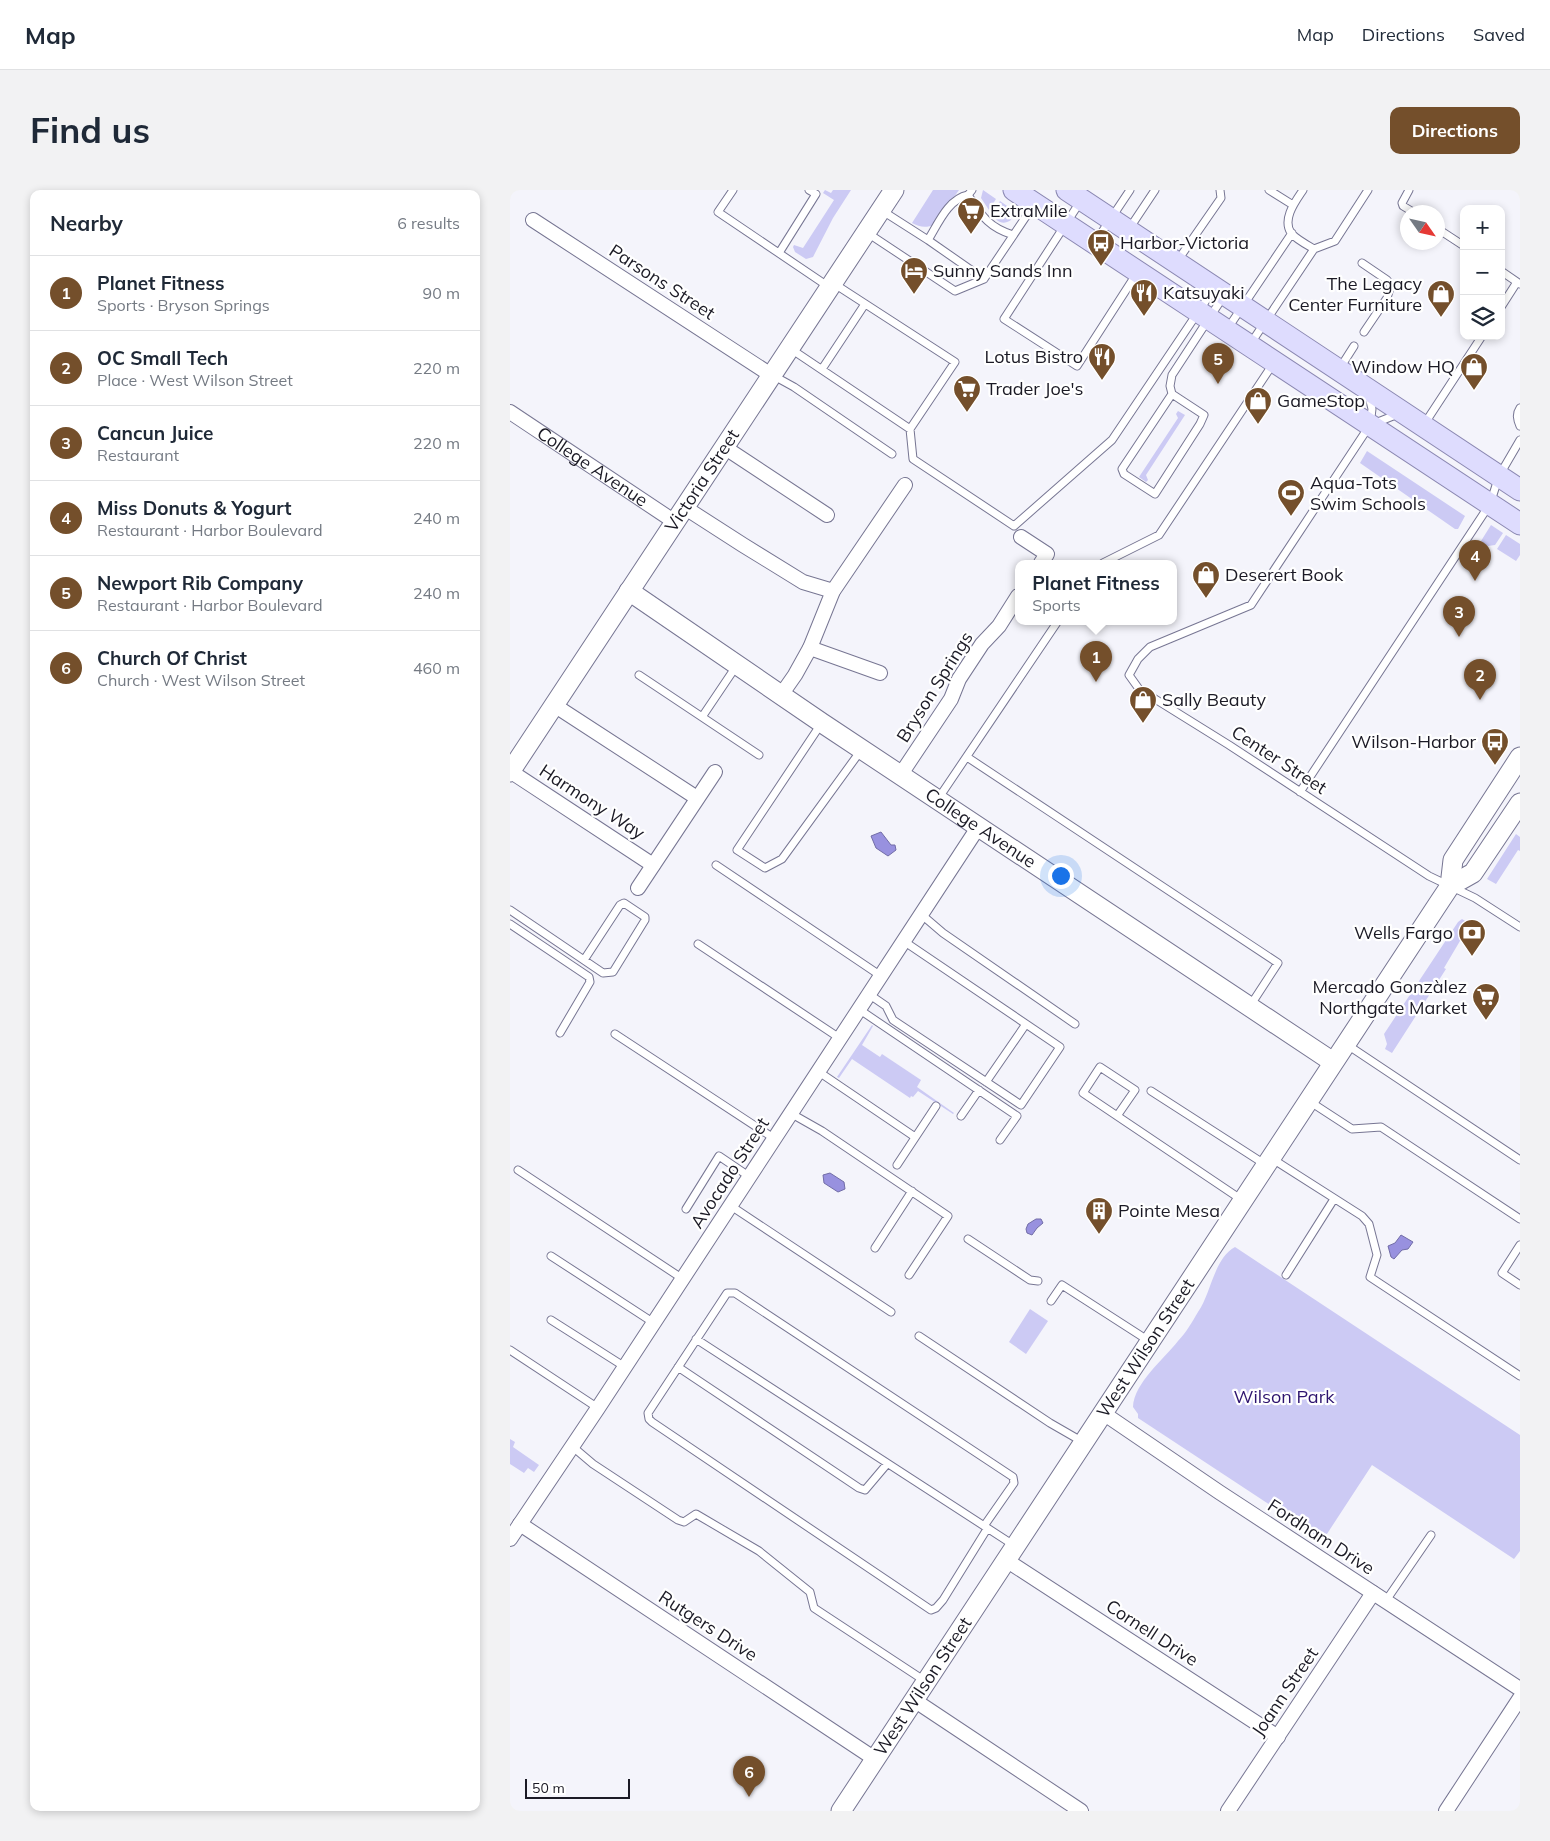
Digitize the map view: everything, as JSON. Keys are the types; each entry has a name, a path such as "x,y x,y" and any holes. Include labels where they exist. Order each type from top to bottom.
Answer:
{"main road":[{"path":"1014,190 1520,524"},
{"path":"1074,195 1520,490"}],"street":[{"name":"Victoria Street","path":"510,771 894,190"},
{"name":"Parsons Street","path":"533,220 771,375"},
{"name":"College Avenue","path":"510,412 679,514 743,545 803,582 833,591"},
{"path":"724,447 827,515"},
{"path":"781,695 810,648 833,591 905,485"},
{"path":"1021,537 1047,554 1043,560"},
{"name":"College Avenue","path":"629,591 781,695 1334,1062"},
{"name":"Bryson Springs","path":"901,774 951,699 959,679 982,644 999,626 1015,601"},
{"path":"810,648 880,673"},
{"path":"554,705 697,798"},
{"name":"West Wilson Street","path":"841,1811 1450,886 1453,860 1520,757"},
{"name":"Harmony Way","path":"510,771 653,865"},
{"name":"Harmony Way","path":"638,888 715,772"},
{"name":"West Wilson Street","path":"1450,886 1473,873 1520,803"},
{"name":"Avocado Street","path":"510,1539 870,996 979,826"},
{"name":"Fordham Drive","path":"1103,1412 1219,1492 1520,1689"},
{"name":"Rutgers Drive","path":"520,1524 875,1758"},
{"name":"Cornell Drive","path":"1010,1553 1278,1737"},
{"name":"Joann Street","path":"1228,1811 1373,1593"},
{"path":"1446,1811 1520,1698"},
{"path":"914,1700 1080,1811"}],"lane":[{"path":"733,190 718,212 778,253 865,304 955,362 910,429 913,459 1014,526 1112,440 1211,320 1219,291"},
{"path":"778,253 816,194 809,190"},
{"path":"1119,225 1130,190"},
{"path":"1095,243 1119,225 1155,190"},
{"path":"1176,262 1221,198 1220,190"},
{"path":"1269,190 1293,205"},
{"path":"1303,190 1293,205 1287,221 1292,233 1314,250"},
{"path":"1250,345 1314,250 1334,241 1368,190"},
{"path":"1403,205 1409,190"},
{"path":"928,240 958,197 970,193 983,218 999,231 1013,235"},
{"path":"1074,195 1066,224 1004,319 1077,366 1138,272"},
{"path":"866,232 955,291 984,279 1034,203"},
{"path":"880,210 928,240 984,279"},
{"path":"1211,320 1242,306 1292,233"},
{"path":"1445,234 1460,243"},
{"path":"1362,262 1391,285 1387,298 1364,332"},
{"path":"1505,274 1519,283 1505,302"},
{"path":"1172,394 1122,469 1124,474 1155,494 1204,415 1172,394 1170,386 1172,375 1211,320 1219,291"},
{"path":"822,370 865,304"},
{"path":"1424,426 1479,340"},
{"path":"1339,370 1354,346"},
{"path":"789,348 910,429"},
{"path":"1109,560 1159,535 1274,362"},
{"path":"771,375 794,387 892,454"},
{"path":"1368,389 1372,410 1370,425"},
{"path":"1520,408 1517,412 1517,420 1520,426"},
{"path":"1370,425 1384,418 1403,413"},
{"name":"Center Street","path":"1370,425 1251,605 1150,647 1138,659 1129,675 1139,689 1229,745 1429,876 1475,898 1520,927"},
{"path":"1300,792 1490,504 1499,476 1520,440"},
{"path":"938,799 1055,625"},
{"path":"702,716 737,665"},
{"path":"639,675 759,755"},
{"path":"822,722 738,850 766,868 782,859 862,749"},
{"path":"967,757 1278,963 1250,1007"},
{"path":"716,865 882,976"},
{"path":"510,910 603,973 613,972 645,920 645,916 624,903 620,905 584,960"},
{"path":"922,915 943,933 1075,1024"},
{"path":"510,924 589,977 590,982 560,1033"},
{"path":"870,996 886,1006 893,1020 1021,1105 1060,1047 905,942"},
{"path":"698,944 841,1039"},
{"path":"860,1010 1017,1116 1000,1140"},
{"path":"986,1082 1026,1024"},
{"path":"615,1034 775,1139"},
{"path":"1346,1044 1520,1160"},
{"path":"1117,1116 1135,1090 1100,1066 1083,1093 1117,1116 1242,1200"},
{"path":"819,1072 915,1137"},
{"path":"961,1116 979,1090"},
{"path":"1151,1091 1362,1216 1369,1224 1378,1255 1370,1277 1520,1376"},
{"path":"1308,1101 1352,1128 1381,1127 1520,1219"},
{"path":"896,1165 936,1106"},
{"path":"792,1114 822,1131 948,1216 909,1275"},
{"path":"686,1209 719,1156 750,1177"},
{"path":"518,1170 683,1279"},
{"path":"875,1248 912,1191"},
{"path":"1286,1275 1334,1199"},
{"path":"731,1206 891,1312"},
{"path":"968,1239 1030,1280 1038,1281"},
{"path":"1520,1245 1502,1273 1520,1285"},
{"path":"551,1256 654,1323"},
{"path":"1051,1301 1062,1285 1150,1342"},
{"path":"727,1293 736,1293 1013,1477 1014,1483 943,1600 936,1608 931,1610 649,1419 648,1413 696,1339 727,1293"},
{"path":"551,1320 625,1367"},
{"path":"919,1336 1083,1443"},
{"path":"696,1339 986,1527 1010,1553"},
{"path":"510,1350 598,1408"},
{"path":"678,1367 859,1488 865,1490 887,1464"},
{"path":"573,1446 593,1464 678,1520 684,1522 696,1514 760,1551 810,1592 814,1608 926,1681"},
{"path":"1385,1602 1431,1535"}],"green space":[{"path":"825,190 831,193 833,190 851,190 833,218 813,257 806,259 795,252 793,247 794,245 803,248 834,200 823,193"},
{"path":"933,190 959,190 934,225 923,227 912,223"},
{"path":"983,190 996,199 989,210 981,198"},
{"path":"1000,201 1013,210 1011,220 1005,223 995,219 991,214"},
{"path":"1178,411 1185,415 1146,475 1148,480 1146,482 1139,477 1178,418 1176,414"},
{"path":"1367,451 1465,516 1458,529 1455,529 1360,463"},
{"path":"1491,525 1503,533 1495,545 1488,546 1481,541"},
{"path":"1506,535 1520,544 1520,555 1516,561 1497,549"},
{"path":"1516,834 1520,837 1520,851 1518,850 1496,884 1487,879"},
{"path":"1462,919 1470,924 1444,968 1446,969 1392,1053 1385,1049 1387,1044 1384,1034 1458,922"},
{"path":"872,1025 862,1045 880,1057 882,1054 921,1080 917,1087 953,1114 918,1091 910,1098 852,1059 839,1078 837,1077"},
{"name":"Wilson Park","path":"1235,1247 1520,1435 1520,1551 1514,1559 1372,1465 1323,1540 1138,1418 1138,1414 1133,1407 1138,1389 1186,1331 1202,1304 1222,1259"},
{"path":"1030,1309 1048,1321 1026,1354 1009,1342"},
{"path":"510,1439 515,1442 513,1447 539,1465 534,1472 528,1468 524,1473 510,1464"}],"shaded area":[{"path":"881,832 891,845 895,845 896,850 888,856 876,848 871,836"},
{"path":"830,1173 844,1182 845,1189 838,1192 824,1183 823,1175"},
{"path":"1036,1219 1041,1219 1043,1223 1032,1235 1027,1233 1028,1224"},
{"path":"1401,1235 1413,1242 1408,1249 1402,1250 1394,1259 1391,1257 1388,1246 1395,1243"}],"place":[{"name":"ExtraMile","path":"971,235"},
{"name":"Harbor-Victoria","path":"1101,267"},
{"name":"Sunny Sands Inn","path":"914,295"},
{"name":"Katsuyaki","path":"1144,317"},
{"name":"The Legacy Center Furniture","path":"1441,318"},
{"name":"Lotus Bistro","path":"1102,381"},
{"name":"Newport Rib Company","path":"1218,384"},
{"name":"Window HQ","path":"1474,391"},
{"name":"Trader Joe's","path":"967,413"},
{"name":"GameStop","path":"1258,425"},
{"name":"Aqua-Tots Swim Schools","path":"1291,517"},
{"name":"Miss Donuts & Yogurt","path":"1475,581"},
{"name":"Deserert Book","path":"1206,599"},
{"name":"Cancun Juice","path":"1459,637"},
{"name":"Planet Fitness","path":"1096,682"},
{"name":"OC Small Tech","path":"1480,700"},
{"name":"Sally Beauty","path":"1143,724"},
{"name":"Wilson-Harbor","path":"1495,766"},
{"name":"Wells Fargo","path":"1472,957"},
{"name":"Mercado Gonzàlez Northgate Market","path":"1486,1021"},
{"name":"Pointe Mesa","path":"1099,1235"},
{"name":"Church Of Christ","path":"749,1797"}]}
